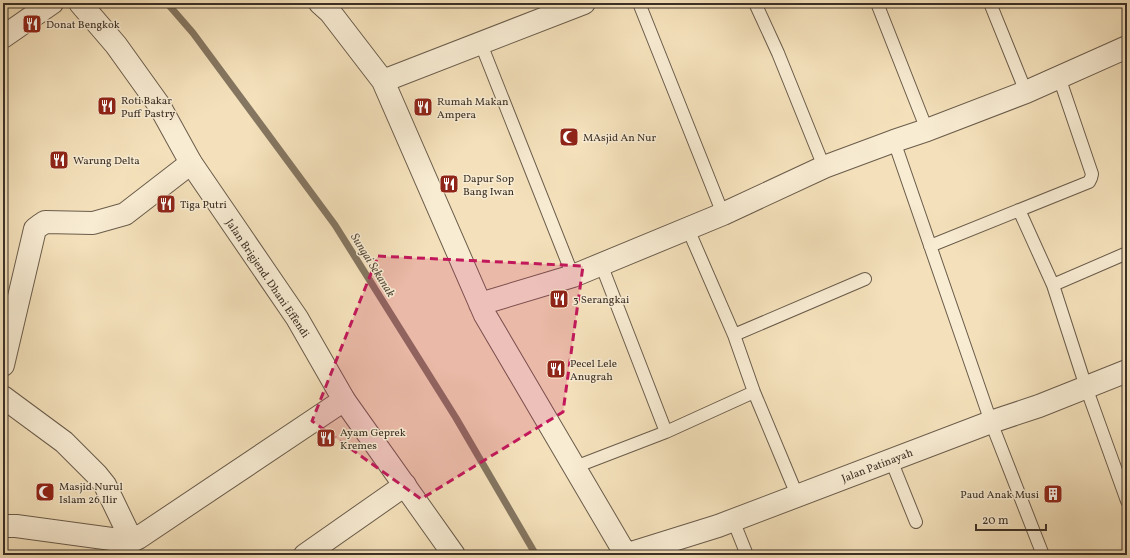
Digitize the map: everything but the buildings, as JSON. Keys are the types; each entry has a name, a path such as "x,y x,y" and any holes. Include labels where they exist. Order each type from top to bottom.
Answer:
{"street":[{"path":"3,37 52,3"},
{"name":"Jalan Brigjend. Dhani Effendi","path":"80,3 116,45 159,105 191,163 297,318 344,400 454,555"},
{"path":"320,3 330,12 383,81 485,315 626,555"},
{"path":"383,81 584,3"},
{"path":"480,304 573,276 723,214 824,168 1026,92 1127,47"},
{"path":"3,365 36,229 38,226 45,222 93,223 125,214 191,163"},
{"name":"Jalan Patinayah","path":"626,555 733,520 991,422 1039,406 1127,371"},
{"path":"3,397 64,442 97,475 105,485 132,541"},
{"path":"3,526 16,526 132,541 145,534 344,400"},
{"path":"305,555 405,485"}],"lane":[{"path":"639,3 723,214"},
{"path":"755,3 778,53 824,168"},
{"path":"877,3 927,130"},
{"path":"990,3 1026,92"},
{"path":"481,44 573,276"},
{"path":"930,246 1088,182 1092,174 1059,77"},
{"path":"894,141 991,422 1044,555"},
{"path":"1019,210 1053,285 1086,387 1126,492"},
{"path":"688,229 734,335 754,392 797,495"},
{"path":"1053,285 1127,254"},
{"path":"601,264 666,432"},
{"path":"734,335 865,279"},
{"path":"575,467 666,432 754,392"},
{"path":"891,460 916,522"},
{"path":"733,520 747,555"}],"highlighted area":[{"path":"378,256 583,266 563,412 421,499 312,421"}],"waterway":[{"name":"Sungai Sekanak","path":"167,3 193,33 335,225 456,418 536,555"}],"place":[{"name":"Donat Bengkok","path":"32,24"},
{"name":"Roti Bakar Puff Pastry","path":"107,106"},
{"name":"Rumah Makan Ampera","path":"423,107"},
{"name":"MAsjid An Nur","path":"569,137"},
{"name":"Warung Delta","path":"59,160"},
{"name":"Dapur Sop Bang Iwan","path":"449,184"},
{"name":"Tiga Putri","path":"166,204"},
{"name":"3 Serangkai","path":"559,299"},
{"name":"Pecel Lele Anugrah","path":"556,369"},
{"name":"Ayam Geprek Kremes","path":"326,438"},
{"name":"Masjid Nurul Islam 26 Ilir","path":"45,492"},
{"name":"Paud Anak Musi","path":"1053,494"}]}
